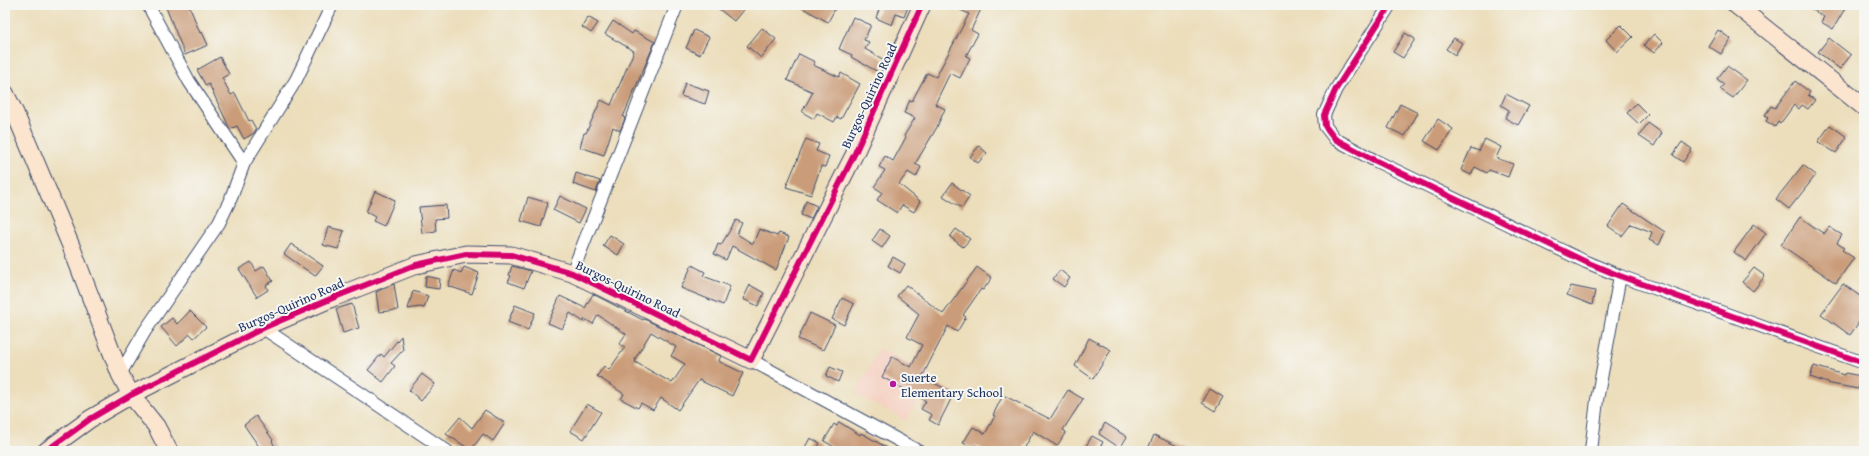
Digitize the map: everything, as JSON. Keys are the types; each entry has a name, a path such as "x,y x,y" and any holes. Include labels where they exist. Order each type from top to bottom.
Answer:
{"street":[{"path":"148,5 189,81 244,163"},
{"path":"120,374 145,332 219,223 231,198 244,163 296,80 332,5"},
{"path":"572,273 677,5"},
{"name":"Burgos-Quirino Road","path":"46,451 90,419 131,395 263,328 335,296 416,265 466,254 511,255 572,273 751,360 855,153 922,5"},
{"path":"1390,5 1336,89 1328,105 1324,115 1324,126 1335,139 1374,160 1586,262 1620,276 1864,363"},
{"path":"1736,5 1864,107"},
{"path":"5,93 15,113 71,246 120,374 131,395 156,426 169,451"},
{"path":"1591,451 1597,400 1620,276"},
{"path":"263,328 447,451"},
{"path":"751,360 918,451"}],"shaded area":[{"name":"Suerte Elementary School","path":"879,348 931,375 907,421 855,394"}],"building":[{"path":"165,5 189,5 200,33 202,32 208,45 185,55"},
{"path":"714,5 747,5 734,21"},
{"path":"797,5 837,5 828,22"},
{"path":"875,5 902,5 908,7 904,17 896,14 892,25 876,18 880,7"},
{"path":"950,5 983,5 971,30 978,34 966,56 970,58 960,78 950,73 935,104 945,109 936,129 915,164 921,167 916,177 908,172 899,184 920,201 914,212 902,205 897,213 877,200 882,192 874,187 885,170 879,167 885,156 893,161 906,137 904,136 915,118 904,113 910,100 912,101 927,73 936,77 969,14"},
{"path":"1805,5 1847,5 1833,29 1821,22 1824,17"},
{"path":"588,17 598,23 591,33 582,27"},
{"path":"853,17 871,25 864,40 869,42 865,49 886,61 880,73 851,57 852,55 839,49"},
{"path":"613,21 632,34 634,31 655,42 623,117 625,118 620,131 613,127 604,155 580,147 584,133 586,133 601,100 611,105 634,51 605,34"},
{"path":"1621,25 1633,37 1617,52 1606,40"},
{"path":"762,28 776,39 761,58 747,46"},
{"path":"694,30 709,37 700,55 686,48"},
{"path":"1718,30 1731,39 1721,54 1708,46"},
{"path":"1405,33 1415,39 1403,58 1393,52"},
{"path":"1654,34 1663,43 1654,53 1644,45"},
{"path":"1454,38 1462,43 1455,55 1446,49"},
{"path":"1829,38 1851,55 1840,69 1818,52"},
{"path":"799,54 815,62 813,65 839,77 841,73 860,84 841,119 837,117 834,122 817,113 814,119 802,112 813,92 787,80"},
{"path":"220,57 229,74 222,78 231,95 235,93 249,121 251,120 256,129 254,133 244,139 237,126 230,129 209,84 206,86 197,70"},
{"path":"1727,66 1747,80 1733,98 1720,89 1724,84 1717,79"},
{"path":"1795,81 1810,92 1808,95 1815,100 1808,109 1802,105 1799,109 1794,105 1780,124 1778,122 1775,127 1766,121 1768,118 1765,115 1771,106 1775,108"},
{"path":"685,83 709,91 705,104 681,96"},
{"path":"1506,94 1529,106 1518,125 1505,118 1509,110 1501,105"},
{"path":"1636,103 1648,115 1639,124 1627,113"},
{"path":"1400,104 1418,113 1405,136 1388,128"},
{"path":"1438,119 1453,129 1439,150 1424,141"},
{"path":"1648,123 1662,133 1654,146 1639,136"},
{"path":"1830,125 1847,137 1836,153 1818,142"},
{"path":"806,139 819,144 816,151 829,156 825,167 821,166 811,195 786,187"},
{"path":"1485,139 1501,147 1496,158 1513,164 1508,177 1489,170 1487,173 1475,167 1471,175 1461,170 1471,148 1479,151"},
{"path":"1682,142 1692,149 1683,162 1673,155"},
{"path":"979,146 987,153 978,163 970,157"},
{"path":"1803,165 1816,175 1789,209 1776,199"},
{"path":"576,173 600,181 596,192 573,184"},
{"path":"952,183 970,196 962,208 943,196"},
{"path":"375,191 395,200 384,226 373,221 375,217 366,212"},
{"path":"560,196 586,209 579,223 553,210"},
{"path":"528,197 548,203 541,227 521,221"},
{"path":"806,201 817,206 811,219 801,215"},
{"path":"1623,204 1665,232 1659,245 1649,240 1652,232 1631,224 1622,236 1608,226"},
{"path":"446,205 447,218 435,219 436,231 422,233 419,207"},
{"path":"1800,217 1824,234 1829,227 1842,235 1837,243 1844,248 1842,250 1854,258 1836,283 1781,245"},
{"path":"736,220 742,223 737,234 753,244 759,229 777,236 779,233 789,237 776,270 732,246 726,260 714,254 718,244 721,245"},
{"path":"1754,224 1766,233 1746,261 1734,252"},
{"path":"328,227 344,231 338,249 323,245"},
{"path":"880,229 890,236 882,248 872,241"},
{"path":"956,229 970,239 963,247 950,237"},
{"path":"610,235 624,244 618,255 603,246"},
{"path":"291,244 323,266 315,276 284,254"},
{"path":"893,257 905,264 900,273 888,266"},
{"path":"251,262 256,271 264,266 273,281 266,285 268,290 257,297 239,269"},
{"path":"692,265 705,272 703,276 730,286 723,305 681,288"},
{"path":"512,266 531,271 524,288 508,282 511,276 509,275"},
{"path":"464,267 479,273 472,294 448,286 454,270 461,273"},
{"path":"977,267 992,278 983,290 981,289 963,315 966,317 957,332 948,326 922,377 954,393 938,425 929,420 932,415 921,409 926,401 882,377 892,357 911,367 922,345 907,337 919,314 897,296 906,285 943,314"},
{"path":"1754,268 1765,276 1753,291 1742,282"},
{"path":"1060,270 1070,278 1064,287 1053,279"},
{"path":"426,276 440,279 439,289 425,287"},
{"path":"394,284 398,310 379,312 376,292"},
{"path":"1843,284 1864,299 1864,315 1850,335 1821,314"},
{"path":"750,285 764,293 758,306 743,299"},
{"path":"1571,286 1595,291 1592,305 1567,295"},
{"path":"413,291 428,296 424,308 420,307 408,309"},
{"path":"593,294 643,320 644,319 721,356 719,360 720,362 743,373 732,396 699,380 678,410 661,398 653,410 641,403 638,408 621,399 624,394 597,376 604,366 609,370 625,347 619,344 626,334 598,315 593,324 585,319 584,322 570,313 562,329 548,323 560,296 585,308","holes":["651,332 676,347 671,356 685,364 672,383 635,362 635,359"]},
{"path":"842,298 854,304 844,325 832,319"},
{"path":"352,304 359,328 343,333 336,309"},
{"path":"515,305 535,313 528,330 508,322"},
{"path":"190,311 206,327 194,338 190,334 177,346 161,327 172,318 177,324"},
{"path":"810,313 835,325 823,350 798,339"},
{"path":"401,336 403,350 391,363 395,366 383,382 368,370 381,354 384,357"},
{"path":"1089,338 1111,350 1093,379 1075,366"},
{"path":"1814,366 1844,375 1845,373 1861,376 1858,389 1831,384 1810,377"},
{"path":"830,367 842,372 838,382 826,376"},
{"path":"422,374 435,384 421,401 409,390"},
{"path":"1210,389 1223,397 1215,411 1202,403"},
{"path":"1068,390 1083,399 1063,430 1066,432 1057,446 1033,431 1022,451 986,451 975,445 973,448 963,443 973,427 985,434 995,416 993,415 1003,395 1050,419"},
{"path":"587,404 601,412 584,439 570,431"},
{"path":"485,410 505,423 493,441 483,434 471,450 446,434 460,417 472,428"},
{"path":"256,416 273,440 272,441 277,451 262,451 244,425"},
{"path":"839,422 860,435 861,433 893,451 841,451 824,441 834,424 837,426"},
{"path":"1105,423 1127,437 1120,448 1099,434"},
{"path":"1154,435 1188,451 1147,451"},
{"path":"1092,436 1103,442 1098,451 1083,451"},
{"path":"810,438 820,443 816,451 803,451"}],"cycle path":[{"path":"46,451 90,419 131,395 263,328 335,297 416,265 466,254 511,255 572,273 751,360 855,153 922,5"},
{"path":"1390,5 1336,89 1324,115 1325,126 1335,139 1374,160 1586,262 1620,276 1864,363"}],"place":[{"name":"Suerte Elementary School","path":"893,384"}]}
